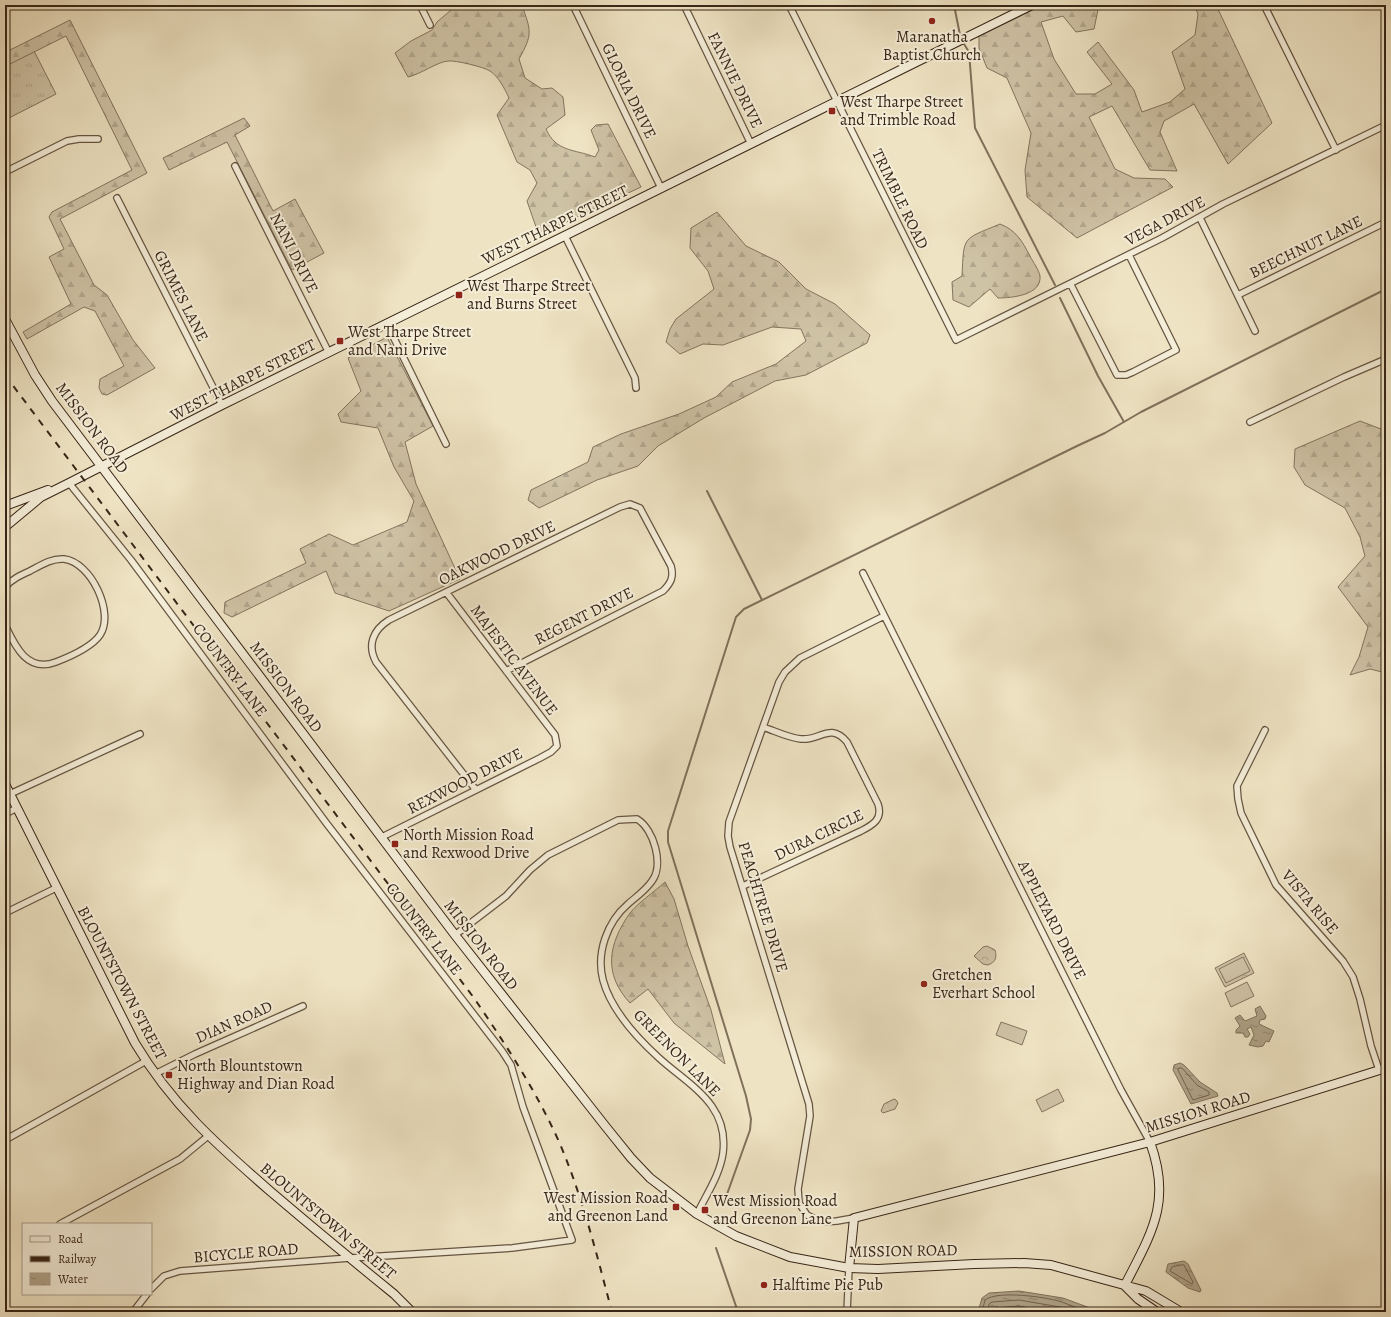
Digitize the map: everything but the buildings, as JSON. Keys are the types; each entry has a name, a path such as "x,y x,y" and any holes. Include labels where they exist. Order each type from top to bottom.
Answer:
{"main road":[{"name":"WEST THARPE STREET","path":"70,483 222,405 1032,5"},
{"name":"MISSION ROAD","path":"5,319 35,375 52,401 455,935 631,1158 662,1189 697,1214 736,1236 766,1249 818,1263 849,1268 878,1269 1024,1263 1051,1265 1125,1285"},
{"path":"5,506 29,495 70,483"},
{"path":"7,521 41,497 70,483"},
{"name":"BLOUNTSTOWN STREET","path":"5,784 99,973 146,1061 174,1099 208,1136 412,1312"},
{"name":"MISSION ROAD","path":"854,1218 1150,1142 1382,1069"},
{"name":"APPLEYARD DRIVE","path":"1125,1285 1151,1233 1161,1196 1157,1160 1150,1142"},
{"path":"849,1268 854,1218"},
{"path":"1125,1285 1138,1299 1157,1312"},
{"path":"1125,1285 1146,1290 1181,1312"}],"street":[{"path":"420,5 430,25"},
{"name":"GLORIA DRIVE","path":"573,5 661,188"},
{"name":"FANNIE DRIVE","path":"684,5 751,144"},
{"name":"TRIMBLE ROAD","path":"789,5 956,340"},
{"path":"1264,5 1336,150"},
{"name":"VEGA DRIVE","path":"956,340 1071,285 1224,204 1386,125"},
{"path":"5,172 67,141 79,139 98,139"},
{"name":"NANI DRIVE","path":"235,166 329,353"},
{"name":"GRIMES LANE","path":"117,198 222,405"},
{"path":"1200,218 1255,331"},
{"name":"BEECHNUT LANE","path":"1238,295 1386,222"},
{"path":"565,236 635,378 636,388"},
{"path":"1071,285 1117,375 1133,372 1176,350 1129,255"},
{"path":"387,324 446,444"},
{"path":"1250,422 1344,377 1386,360"},
{"name":"COUNTRY LANE","path":"70,483 131,560 327,824 502,1051 511,1065 523,1107 572,1240 512,1248 350,1258"},
{"name":"OAKWOOD DRIVE","path":"476,790 376,662 371,649 378,628 389,620 626,505 636,505 643,511 671,566 673,572 672,582"},
{"path":"5,588 15,579 51,560 64,559 78,563 87,573 102,600 105,614 103,629 94,641 51,663 37,663 24,657 16,648 5,625"},
{"name":"APPLEYARD DRIVE","path":"863,573 1121,1090 1150,1142"},
{"name":"REGENT DRIVE","path":"506,670 663,591 672,582"},
{"name":"MAJESTIC AVENUE","path":"446,592 555,735 557,746"},
{"name":"PEACHTREE DRIVE","path":"854,1218 821,1222 807,1215 799,1203 798,1189 810,1116 809,1104 730,847 728,829 729,822 779,682 790,665 800,658 884,616"},
{"name":"DURA CIRCLE","path":"743,886 862,831 876,822 880,813 878,804 847,742 839,734 830,732 802,739 763,726"},
{"name":"VISTA RISE","path":"1265,730 1237,786 1241,813 1276,885 1343,961 1353,977 1360,999 1371,1046 1382,1069"},
{"path":"10,794 140,734"},
{"name":"REXWOOD DRIVE","path":"382,837 540,758 551,752 557,746"},
{"path":"5,814 17,808"},
{"name":"GREENON LANE","path":"455,935 506,896 530,870 548,854 618,820 637,819 646,827 656,858 656,874 652,882 617,915 610,925 604,941 601,968 607,990 622,1017 659,1058 707,1099 719,1119 724,1143 723,1155 714,1180 697,1214"},
{"path":"5,913 56,888"},
{"name":"DIAN ROAD","path":"155,1074 208,1048 303,1006"},
{"path":"5,1140 146,1061"},
{"path":"62,1223 180,1159 208,1136"},
{"name":"BICYCLE ROAD","path":"152,1288 164,1276 180,1272 350,1258"},
{"path":"846,1312 849,1268"},
{"path":"133,1312 146,1295"}],"green space":[{"path":"457,5 522,5 529,27 527,44 519,59 525,78 542,89 552,88 563,97 565,115 546,129 550,136 555,142 566,149 595,157 599,150 591,130 596,125 608,124 641,187 543,233 536,227 527,201 537,183 530,170 517,162 497,115 509,98 498,79 487,69 452,61 444,62 408,77 395,53 411,41 432,30 437,22"},
{"path":"1043,5 1099,5 1094,29 1076,32 1063,16 1041,22 1054,59 1076,94 1095,94 1112,84 1087,52 1098,42 1134,90 1142,112 1170,102 1185,89 1172,52 1195,35 1198,14 1194,5 1216,5 1272,123 1228,164 1194,104 1164,121 1160,132 1177,171 1150,170 1112,106 1089,117 1115,169 1134,178 1165,179 1173,187 1077,238 1027,197 1025,170 1031,133 1007,78 987,68 979,48 979,36"},
{"path":"70,20 147,173 60,219 94,285 107,295 133,340 155,368 107,395 102,394 99,388 100,379 124,366 95,311 84,307 27,339 23,332 71,304 49,257 64,249 49,217 52,212 132,170 66,36 8,65 5,62 5,54 8,51"},
{"path":"34,51 56,94 5,120 5,62 8,64"},
{"path":"244,118 250,126 235,135 273,211 295,199 324,253 292,270 227,142 169,170 163,158"},
{"path":"717,212 746,246 779,262 806,289 835,304 870,335 867,343 806,375 775,381 704,418 658,446 638,466 597,480 539,508 528,500 531,490 588,462 593,447 621,434 679,414 716,397 732,382 776,364 806,341 801,329 772,327 723,345 703,344 680,354 666,342 670,329 676,319 714,289 708,271 690,248 691,228"},
{"path":"1000,224 1010,229 1024,246 1040,276 1036,287 1025,294 1004,298 998,298 990,289 969,307 953,300 952,282 962,276 963,253 968,241 978,233"},
{"path":"387,337 433,426 405,442 416,484 460,579 389,611 335,593 326,571 232,617 224,613 225,602 306,563 300,549 329,534 353,545 407,522 414,501 394,467 378,428 341,422 338,414 361,391 348,358"},
{"path":"1360,421 1381,429 1386,444 1386,673 1370,669 1350,675 1359,657 1368,627 1338,587 1365,556 1360,537 1345,508 1305,485 1294,467 1295,449"},
{"path":"665,882 674,899 688,946 711,1010 725,1064 674,1023 648,989 630,1003 621,992 612,970 613,947 617,936 630,913"},
{"path":"987,946 995,950 996,955 994,961 988,965 983,964 974,956 983,947"},
{"path":"1244,953 1254,973 1225,987 1215,968"},
{"path":"1243,957 1250,971 1226,983 1219,969"},
{"path":"1247,982 1254,996 1231,1007 1225,993"},
{"path":"1001,1022 1027,1031 1022,1045 996,1035"},
{"path":"1058,1089 1064,1101 1042,1112 1036,1100"},
{"path":"894,1099 898,1103 895,1109 883,1113 881,1111 884,1104"}],"water":[{"path":"1260,1006 1266,1016 1265,1019 1260,1020 1259,1024 1274,1031 1269,1042 1266,1041 1263,1046 1258,1047 1249,1045 1254,1035 1251,1027 1247,1029 1250,1034 1248,1037 1245,1037 1243,1033 1236,1033 1236,1030 1240,1026 1235,1018 1240,1015 1245,1021 1257,1016 1255,1009"},
{"path":"1180,1063 1184,1065 1200,1082 1217,1093 1218,1096 1191,1104 1173,1070 1174,1065"},
{"path":"1184,1261 1188,1264 1201,1290 1200,1292 1188,1288 1166,1272 1168,1264"},
{"path":"1019,1291 1063,1298 1101,1312 978,1312 982,1298 989,1293"}],"waterway":[{"path":"954,5 960,35"},
{"path":"964,44 969,52 975,128 1055,285"},
{"path":"726,1197 750,1130 751,1119 746,1096 668,842 668,831 736,617 744,609 1105,433 1141,412 1386,289"},
{"path":"1060,298 1098,376 1124,422"},
{"path":"707,491 762,600"},
{"path":"716,1248 738,1312"}],"railway":[{"path":"5,375 474,998 498,1033 531,1087 560,1144 583,1206 612,1312"}],"place":[{"name":"Maranatha Baptist Church","path":"932,21"},
{"name":"West Tharpe Street and Trimble Road","path":"832,111"},
{"name":"West Tharpe Street and Burns Street","path":"459,295"},
{"name":"West Tharpe Street and Nani Drive","path":"340,341"},
{"name":"North Mission Road and Rexwood Drive","path":"395,844"},
{"name":"Gretchen Everhart School","path":"924,984"},
{"name":"North Blountstown Highway and Dian Road","path":"169,1075"},
{"name":"West Mission Road and Greenon Land","path":"676,1207"},
{"name":"West Mission Road and Greenon Lane","path":"705,1210"},
{"name":"Halftime Pie Pub","path":"764,1285"}]}
